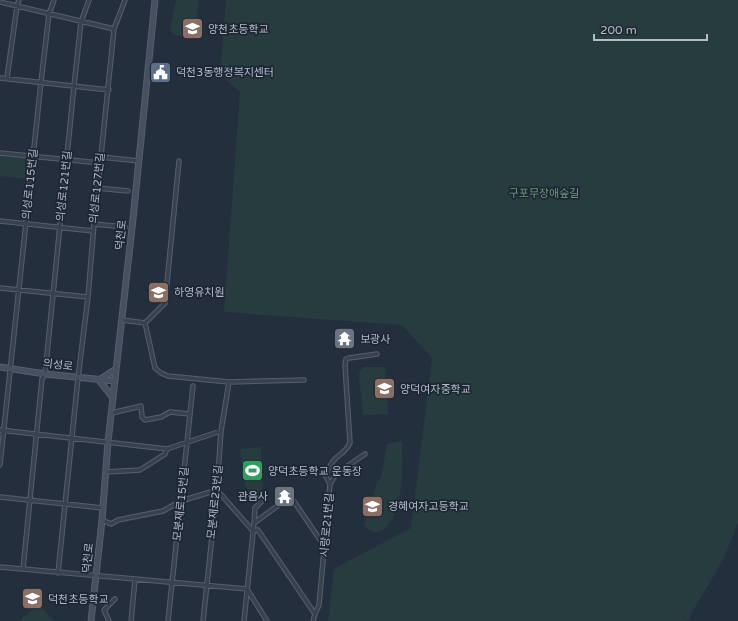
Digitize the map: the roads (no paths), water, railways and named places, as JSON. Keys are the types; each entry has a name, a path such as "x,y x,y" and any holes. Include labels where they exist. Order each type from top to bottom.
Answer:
{"main road":[{"name":"덕천로","path":"92,621 108,442 155,0"},
{"name":"의성로","path":"0,367 115,382"},
{"path":"113,398 99,380 116,369"}],"street":[{"path":"7,78 19,0"},
{"name":"의성로115번길","path":"0,465 2,430 41,82 49,14 54,0"},
{"name":"의성로121번길","path":"23,569 38,434 42,379 45,374 81,22 89,0"},
{"name":"의성로127번길","path":"58,573 88,297 100,157 114,29 125,0"},
{"path":"0,2 114,29"},
{"path":"0,78 108,90"},
{"path":"0,153 100,163"},
{"path":"100,157 139,161"},
{"path":"145,323 164,303 179,161"},
{"path":"97,188 128,191"},
{"path":"0,220 93,231"},
{"path":"94,224 125,227"},
{"path":"0,288 88,297"},
{"path":"122,320 145,323"},
{"path":"145,323 155,368 168,376 229,382 304,380"},
{"name":"시랑로21번길","path":"313,621 319,605 330,484 326,477 329,467 335,459 346,451 350,443 345,364 346,359 377,354"},
{"name":"모분재로23번길","path":"203,621 217,490 221,431 229,382"},
{"name":"모분재로15번길","path":"168,621 193,386"},
{"path":"112,412 141,406 142,417 145,420 161,417 170,412 190,414"},
{"path":"2,430 167,449 221,431"},
{"path":"106,472 140,470 165,454 167,449"},
{"path":"330,484 336,474 365,454"},
{"path":"102,520 111,524 118,520 163,511 181,501 217,490 253,531"},
{"path":"0,498 103,508"},
{"path":"244,621 255,508 264,499 263,498"},
{"path":"253,531 254,523 287,499 293,500 324,547"},
{"path":"253,531 258,530 315,614"},
{"path":"0,567 247,589"},
{"path":"131,621 135,580"},
{"path":"247,589 267,621"},
{"path":"109,621 104,610 115,599"}],"place":[{"name":"양천초등학교","path":"193,29"},
{"name":"덕천3동행정복지센터","path":"161,72"},
{"name":"하영유치원","path":"158,292"},
{"name":"보광사","path":"344,339"},
{"name":"양덕여자중학교","path":"384,389"},
{"name":"양덕초등학교 운동장","path":"253,471"},
{"name":"관음사","path":"284,496"},
{"name":"경혜여자고등학교","path":"373,506"},
{"name":"덕천초등학교","path":"33,599"}],"park label":[{"name":"구포무장애숲길","path":"544,193"}]}
